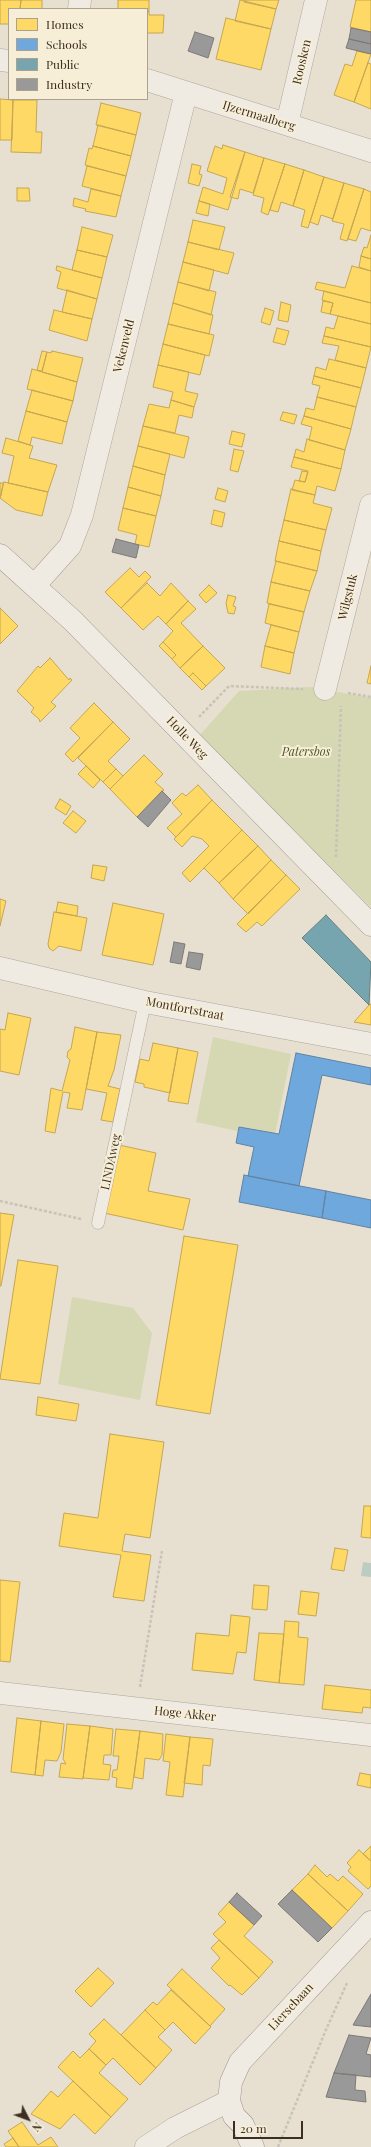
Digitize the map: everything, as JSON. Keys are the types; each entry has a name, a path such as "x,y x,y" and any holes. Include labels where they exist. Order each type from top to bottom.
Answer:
{"street":[{"name":"Roosken","path":"287,124 316,0"},
{"name":"IJzermaalberg","path":"148,80 371,151"},
{"name":"Vekenveld","path":"35,585 70,546 82,515 186,93"},
{"name":"Wilgstuk","path":"325,689 371,505"},
{"name":"Holle Weg","path":"0,555 35,585 371,925"},
{"name":"Montfortstraat","path":"0,968 145,1002 371,1044"},
{"name":"Hoge Akker","path":"0,1693 371,1735"},
{"name":"Liersebaan","path":"253,2147 243,2125 234,2116 229,2101 230,2082 240,2062 371,1922"},
{"path":"146,2147 175,2128 229,2101"}],"lane":[{"name":"LINDAweg","path":"98,1223 145,1002"}],"path":[{"path":"182,733 230,686 325,689 371,697"},
{"path":"325,689 341,700 335,890"},
{"path":"0,1201 98,1223"},
{"path":"137,1709 162,1551"},
{"path":"278,2147 325,2032 350,1977"}],"green space":[{"name":"Patersbos","path":"311,687 371,698 371,907 199,736 239,691"},
{"path":"213,1037 291,1054 274,1139 196,1122"},
{"path":"72,1297 133,1308 152,1333 140,1400 58,1384"}],"shaded area":[{"path":"363,1562 371,1563 371,1577 361,1576"}],"building: Homes":[{"path":"0,0 21,0 20,8 8,8 8,24 0,24"},
{"path":"21,0 42,0 42,8 20,8"},
{"path":"118,0 149,0 149,12 148,8 118,8"},
{"path":"240,0 276,9 271,29 235,21"},
{"path":"245,0 279,0 276,9 244,2"},
{"path":"356,0 371,0 371,32 350,27"},
{"path":"148,12 149,15 164,15 163,33 148,33"},
{"path":"226,18 271,29 261,70 216,59"},
{"path":"357,51 371,54 354,102 334,95 345,64 352,66"},
{"path":"368,63 371,64 371,109 354,102"},
{"path":"0,99 13,100 12,140 0,140"},
{"path":"13,100 37,100 36,132 42,132 41,153 11,152"},
{"path":"101,103 141,113 136,135 96,125"},
{"path":"98,125 136,135 131,156 93,146"},
{"path":"223,145 245,152 228,210 199,201 203,187 223,194 227,178 207,171 215,146 222,149"},
{"path":"93,146 131,156 126,176 85,165 89,148 92,149"},
{"path":"245,152 264,158 253,193 240,189 238,199 230,197"},
{"path":"264,158 285,164 268,215 261,212 264,198 253,195"},
{"path":"192,164 201,166 199,174 202,175 199,186 188,183"},
{"path":"285,164 304,170 293,206 281,202 278,212 270,210"},
{"path":"87,166 126,176 121,196 82,186"},
{"path":"304,170 324,177 308,228 301,226 305,210 293,206"},
{"path":"324,177 344,183 333,219 321,215 318,225 310,222"},
{"path":"344,183 364,189 347,241 340,239 344,224 332,221"},
{"path":"17,188 29,188 30,201 17,201"},
{"path":"91,189 121,196 116,217 85,211 86,209 73,206 74,198 88,202"},
{"path":"364,189 371,192 371,231 361,228 356,241 348,239"},
{"path":"199,201 210,204 208,216 196,213"},
{"path":"193,220 225,227 219,250 188,242"},
{"path":"82,227 113,235 107,257 77,250"},
{"path":"371,235 371,259 361,256 364,247 367,248"},
{"path":"188,242 234,253 228,274 183,262"},
{"path":"77,250 107,257 102,278 72,270"},
{"path":"361,256 371,259 371,271 359,267"},
{"path":"183,262 214,270 209,291 178,282"},
{"path":"57,266 102,278 97,299 57,288 61,272 56,270"},
{"path":"352,266 371,271 371,303 315,289 317,282 345,288"},
{"path":"178,282 216,292 211,315 173,303"},
{"path":"67,290 97,299 92,319 62,312"},
{"path":"324,291 371,303 371,324 330,314 333,303 322,300"},
{"path":"323,301 333,303 330,314 321,312"},
{"path":"281,302 291,305 288,322 278,320"},
{"path":"173,303 213,315 209,334 168,324"},
{"path":"265,308 274,311 270,325 261,322"},
{"path":"54,310 92,319 87,341 49,330"},
{"path":"338,316 371,324 371,347 324,336 326,327 334,329"},
{"path":"168,324 214,335 209,356 163,344"},
{"path":"277,328 289,331 285,345 273,342"},
{"path":"324,336 371,347 366,368 335,360 339,346 322,343"},
{"path":"163,344 205,355 200,375 158,365"},
{"path":"42,351 47,352 42,371 37,370"},
{"path":"52,351 83,358 77,382 42,372 47,352 51,353"},
{"path":"329,359 366,368 361,388 314,376 316,367 326,370"},
{"path":"158,365 189,372 185,391 198,394 194,407 171,400 173,392 153,387"},
{"path":"32,369 77,382 73,401 27,389"},
{"path":"314,376 361,388 356,407 317,397 320,386 312,384"},
{"path":"32,390 73,401 67,422 26,411"},
{"path":"317,397 356,407 351,429 304,416 306,408 314,410"},
{"path":"171,400 194,407 192,418 179,415 175,433 143,426 149,404 169,408"},
{"path":"26,411 67,422 62,444 32,437 30,445 18,441"},
{"path":"283,412 297,415 294,424 280,420"},
{"path":"304,416 351,429 345,450 309,440 312,427 301,424"},
{"path":"143,426 189,437 184,458 138,446"},
{"path":"232,431 245,434 242,447 229,444"},
{"path":"6,438 33,446 29,458 57,465 48,492 8,483 14,456 2,453"},
{"path":"307,439 345,450 341,469 294,457 296,449 304,452"},
{"path":"138,446 170,454 165,475 133,466"},
{"path":"234,449 244,451 238,472 230,470"},
{"path":"294,457 341,469 335,491 317,486 315,495 292,490 295,480 305,482 308,471 291,467"},
{"path":"133,466 165,475 161,496 128,487"},
{"path":"302,471 308,472 305,482 299,481"},
{"path":"4,482 48,492 42,516 16,510 0,498"},
{"path":"0,483 3,483 1,496 0,496"},
{"path":"128,487 161,496 156,516 123,508"},
{"path":"218,488 228,491 225,502 215,499"},
{"path":"291,489 315,495 313,503 332,508 326,530 284,520"},
{"path":"123,508 156,516 149,547 135,544 137,535 118,530"},
{"path":"214,510 225,513 222,527 211,524"},
{"path":"284,520 326,530 321,551 279,541"},
{"path":"279,541 321,551 317,571 275,561"},
{"path":"276,561 317,571 310,591 271,582"},
{"path":"130,568 139,577 145,571 151,577 121,608 105,592"},
{"path":"271,582 310,591 304,612 267,603"},
{"path":"147,583 160,596 171,583 188,601 166,624 158,616 143,630 121,608"},
{"path":"209,585 217,593 206,603 199,595"},
{"path":"228,595 236,597 233,606 236,607 234,614 228,613 226,603"},
{"path":"188,601 196,609 181,623 203,646 180,668 172,659 176,655 163,642 173,631 166,624"},
{"path":"269,604 304,612 299,632 265,623"},
{"path":"0,608 18,626 0,644"},
{"path":"271,625 299,632 294,653 265,646"},
{"path":"163,642 176,655 172,659 159,646"},
{"path":"203,646 225,668 206,686 193,673 189,677 180,668"},
{"path":"265,646 294,653 290,674 261,667"},
{"path":"50,658 69,680 70,678 72,680 51,702 56,706 40,722 39,719 31,712 34,708 17,691 38,666 40,668"},
{"path":"371,666 371,684 367,683"},
{"path":"193,673 206,686 202,690 189,677"},
{"path":"94,703 113,722 73,762 65,754 80,738 70,728"},
{"path":"113,722 130,739 108,761 116,769 103,782 78,758"},
{"path":"144,755 163,774 155,782 164,790 137,817 110,789"},
{"path":"86,766 100,780 93,788 78,774"},
{"path":"116,769 123,776 110,789 103,782"},
{"path":"198,785 212,800 176,837 167,828 182,814 172,803 182,793 186,796"},
{"path":"60,799 71,806 66,815 55,808"},
{"path":"212,800 242,830 190,882 182,873 209,846 202,839 192,836 182,847 174,839"},
{"path":"73,811 86,821 76,833 63,823"},
{"path":"242,830 258,846 219,883 204,868"},
{"path":"258,846 271,860 233,899 219,883"},
{"path":"271,860 286,875 248,914 233,899"},
{"path":"93,865 107,867 104,881 91,878"},
{"path":"286,875 300,889 262,926 257,922 246,932 237,924"},
{"path":"0,899 6,901 0,926"},
{"path":"58,902 78,906 77,916 56,912"},
{"path":"113,903 164,914 153,965 102,955"},
{"path":"54,912 87,918 81,951 59,946 53,951 49,948 48,944"},
{"path":"371,1004 371,1025 354,1022 369,1005"},
{"path":"8,1013 31,1018 19,1075 0,1071 0,1029 5,1030"},
{"path":"75,1027 97,1032 82,1110 67,1108 70,1093 63,1092 55,1133 45,1131 51,1088 62,1091 70,1060 67,1057 68,1051 71,1049"},
{"path":"97,1032 121,1035 114,1070 108,1086 120,1089 113,1122 101,1120 107,1093 86,1089"},
{"path":"153,1043 178,1048 170,1093 144,1087 144,1084 135,1082 140,1059 149,1061"},
{"path":"178,1048 198,1052 188,1104 168,1101"},
{"path":"119,1145 156,1153 148,1191 190,1199 183,1230 104,1213"},
{"path":"0,1213 14,1215 1,1286 0,1286"},
{"path":"184,1236 238,1245 210,1414 156,1405"},
{"path":"18,1260 58,1266 40,1384 0,1379"},
{"path":"38,1397 79,1404 76,1421 36,1415"},
{"path":"110,1434 164,1442 150,1538 125,1534 122,1551 151,1555 144,1601 113,1597 121,1555 59,1546 64,1513 98,1518"},
{"path":"364,1506 371,1506 371,1538 361,1537"},
{"path":"335,1548 348,1550 344,1571 331,1569"},
{"path":"0,1580 20,1582 10,1662 0,1661"},
{"path":"254,1585 269,1586 267,1610 252,1609"},
{"path":"301,1591 319,1593 316,1616 298,1614"},
{"path":"231,1615 250,1617 246,1653 237,1652 233,1674 192,1670 196,1633 229,1636"},
{"path":"285,1621 299,1622 298,1637 308,1638 304,1685 279,1683"},
{"path":"259,1633 284,1634 279,1683 254,1680"},
{"path":"325,1685 371,1690 371,1708 363,1707 362,1713 322,1709"},
{"path":"17,1718 41,1721 35,1775 11,1772"},
{"path":"41,1721 64,1724 61,1752 57,1761 45,1760 43,1776 35,1775"},
{"path":"67,1724 90,1726 83,1779 59,1777 61,1763 66,1764 63,1759"},
{"path":"90,1726 113,1729 111,1755 104,1755 103,1764 111,1765 109,1780 83,1778"},
{"path":"116,1729 140,1731 132,1789 116,1787 117,1778 112,1777 113,1770 117,1770 119,1756 113,1756"},
{"path":"140,1731 163,1734 162,1755 159,1760 145,1758 143,1779 134,1777"},
{"path":"166,1734 190,1737 183,1797 166,1795 170,1762 163,1761"},
{"path":"190,1737 213,1739 210,1766 203,1765 202,1785 184,1783"},
{"path":"360,1773 371,1775 371,1788 357,1785"},
{"path":"371,1846 371,1861 363,1854"},
{"path":"359,1850 371,1861 371,1886 368,1889 348,1871 351,1867 347,1863"},
{"path":"315,1865 327,1877 330,1874 338,1881 343,1876 363,1894 348,1911 308,1874"},
{"path":"308,1874 348,1911 332,1928 292,1890"},
{"path":"229,1902 254,1925 244,1936 273,1962 259,1978 213,1934 226,1922 218,1914"},
{"path":"219,1940 259,1978 242,1995 230,1985 229,1986 211,1968 220,1958 211,1948"},
{"path":"98,1968 114,1983 91,2007 75,1991"},
{"path":"182,1969 225,2009 210,2026 167,1985"},
{"path":"171,1990 211,2027 195,2044 173,2022 165,2030 145,2010 153,2002 157,2005"},
{"path":"145,2010 165,2030 158,2037 172,2050 156,2068 121,2035"},
{"path":"104,2019 156,2068 140,2085 113,2058 106,2065 89,2049 96,2041 89,2034"},
{"path":"89,2049 106,2065 99,2073 128,2099 111,2117 58,2067 73,2051 80,2058"},
{"path":"73,2081 111,2117 95,2134 74,2114 60,2129 31,2114 51,2091 58,2097"},
{"path":"22,2122 38,2145 51,2137 58,2147 19,2147 8,2131"},
{"path":"13,2138 19,2147 6,2147 4,2144"}],"building: Schools":[{"path":"296,1053 371,1068 371,1085 322,1075 299,1186 248,1176 254,1147 236,1143 239,1127 279,1134"},
{"path":"244,1175 326,1191 322,1218 239,1202"},
{"path":"326,1191 371,1200 371,1228 322,1218"}],"building: Public":[{"path":"326,915 371,962 369,1005 302,938"}],"building: Industry":[{"path":"351,28 371,32 371,44 349,39"},
{"path":"195,32 214,38 208,58 188,51"},
{"path":"349,39 371,44 371,54 346,48"},
{"path":"116,539 139,545 136,558 112,552"},
{"path":"162,791 171,800 148,827 137,817"},
{"path":"174,942 185,944 181,964 170,962"},
{"path":"189,952 203,954 200,970 186,967"},
{"path":"292,1890 332,1928 318,1942 278,1904"},
{"path":"237,1893 262,1916 254,1925 229,1902"},
{"path":"371,1994 371,2027 353,2025"},
{"path":"349,2035 371,2038 366,2054 371,2055 371,2077 334,2073"},
{"path":"334,2073 356,2075 355,2090 365,2091 366,2102 326,2097"}]}
